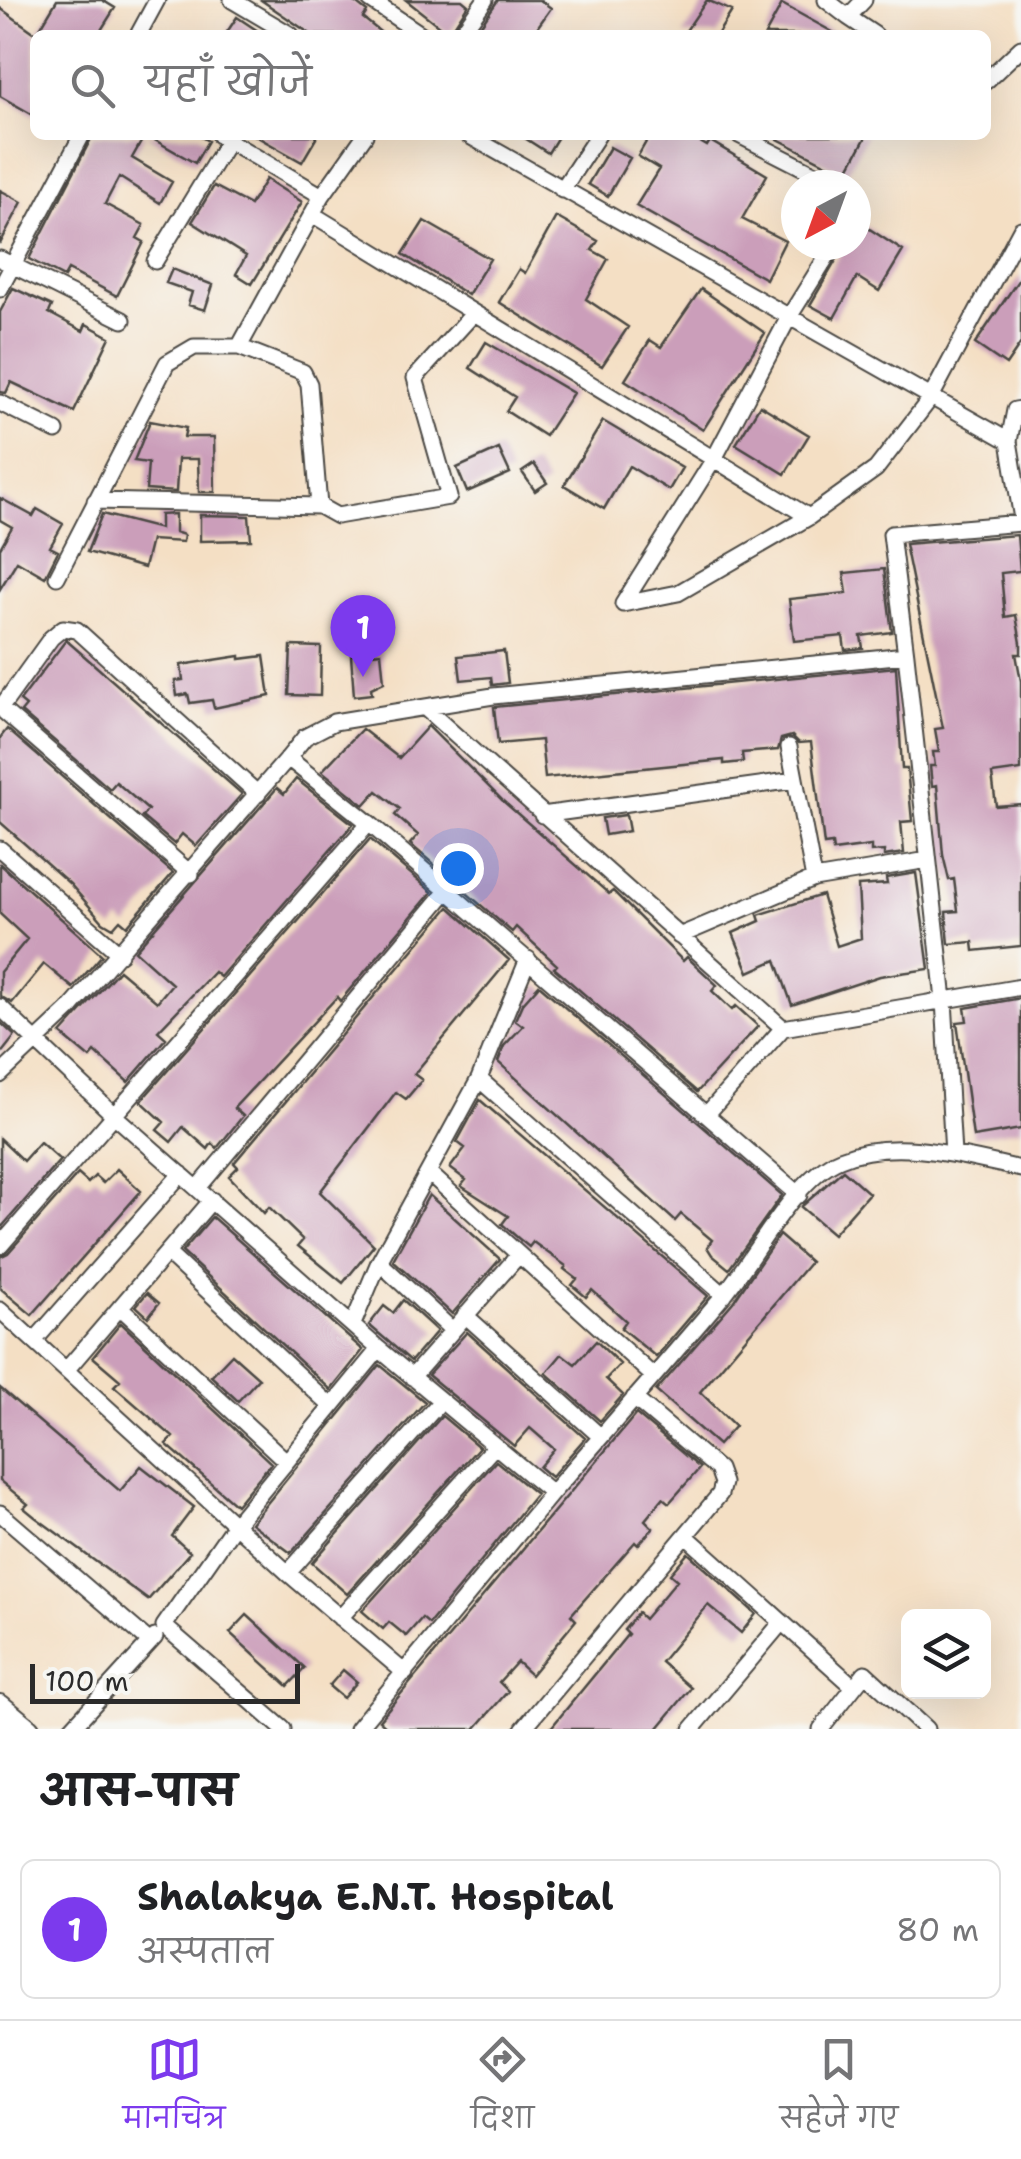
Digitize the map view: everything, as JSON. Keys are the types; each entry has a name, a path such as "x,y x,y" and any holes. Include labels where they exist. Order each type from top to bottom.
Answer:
{"street":[{"path":"141,30 158,0"},
{"path":"232,0 283,30"},
{"path":"370,0 415,30"},
{"path":"464,30 485,0"},
{"path":"826,0 868,30"},
{"path":"848,17 864,0"},
{"path":"991,76 1021,48"},
{"path":"0,290 6,262 79,140"},
{"path":"155,261 223,140"},
{"path":"227,140 322,196"},
{"path":"239,347 322,196 361,140"},
{"path":"477,140 1009,441"},
{"path":"562,190 595,140"},
{"path":"749,140 808,170"},
{"path":"312,214 809,517"},
{"path":"825,260 714,460 623,604 678,593 809,517 876,469 935,401 1021,229"},
{"path":"6,262 123,320"},
{"path":"95,501 319,506 338,516 450,497 414,378 474,313"},
{"path":"57,577 167,363 194,348 239,347 303,372 309,384 319,506"},
{"path":"0,403 56,430"},
{"path":"1019,405 1009,441 1021,513"},
{"path":"953,1154 944,1000 891,534 1021,523"},
{"path":"191,874 0,708 51,638 62,628 77,630 258,794"},
{"path":"0,1074 69,1010 318,728 493,696 906,656"},
{"path":"426,709 782,1028"},
{"path":"789,746 814,879"},
{"path":"288,758 368,822 799,1195"},
{"path":"542,815 796,780"},
{"path":"0,1246 116,1118 368,822"},
{"path":"0,849 120,954"},
{"path":"679,936 814,879 928,860"},
{"path":"198,1188 447,891"},
{"path":"353,1324 379,1262 478,1079 528,959"},
{"path":"707,1114 782,1028 1021,987"},
{"path":"0,1007 116,1118 379,1349 552,1493"},
{"path":"478,1079 724,1296"},
{"path":"357,1729 652,1375 724,1296 799,1195 836,1160 861,1152 953,1154 1021,1169"},
{"path":"430,1172 517,1257 652,1375"},
{"path":"35,1340 181,1174"},
{"path":"68,1368 212,1200"},
{"path":"167,1253 331,1406"},
{"path":"412,1377 450,1328 517,1257"},
{"path":"379,1262 450,1328"},
{"path":"120,1307 286,1461"},
{"path":"0,1310 68,1368 288,1573 405,1672"},
{"path":"465,1316 600,1438"},
{"path":"71,1729 164,1626 236,1523 379,1349"},
{"path":"522,1729 720,1494 723,1483 718,1469 634,1398"},
{"path":"288,1573 441,1401"},
{"path":"340,1618 494,1446"},
{"path":"0,1513 150,1642"},
{"path":"686,1536 854,1686"},
{"path":"692,1729 782,1622"},
{"path":"164,1626 283,1729"},
{"path":"821,1729 865,1673 926,1729"},
{"path":"0,1705 28,1729"}],"building":[{"path":"57,0 102,0 115,8 101,30 39,30"},
{"path":"261,0 352,0 367,12 363,18 378,30 305,30"},
{"path":"406,0 462,0 468,5 452,30 444,30"},
{"path":"498,0 540,0 551,8 536,30 477,30"},
{"path":"707,0 732,11 720,30 686,30"},
{"path":"782,4 829,30 768,30"},
{"path":"0,8 31,30 30,113 0,96"},
{"path":"237,17 256,30 228,30"},
{"path":"90,140 142,140 132,158 172,182 160,203 119,177 105,204 144,225 137,238 144,242 117,296 68,270 64,277 29,259"},
{"path":"155,140 206,140 195,163"},
{"path":"263,140 315,140 302,162"},
{"path":"528,140 556,140 548,153"},
{"path":"647,140 697,140 707,146 710,141 767,175 742,219 781,239 781,249 766,279 636,206 659,169 638,156"},
{"path":"780,140 864,140 848,170 838,170"},
{"path":"610,147 630,158 608,196 588,184"},
{"path":"266,179 302,202 252,284 236,274 246,256 192,222 214,186 250,205"},
{"path":"0,190 22,202 0,244"},
{"path":"556,217 598,241 592,250 608,259 586,299 628,327 602,366 499,302 519,269 525,273"},
{"path":"424,221 490,259 468,295 403,254"},
{"path":"871,230 903,251 879,291 857,277 834,318 810,305 836,260 871,260"},
{"path":"172,269 213,285 205,310 188,305 192,292 166,283"},
{"path":"1021,276 1021,343 1006,365 975,344"},
{"path":"13,288 52,306 49,313 83,331 86,324 110,337 74,412 11,382 6,393 0,392 0,312"},
{"path":"701,289 765,333 703,430 625,380 650,340 661,347"},
{"path":"486,342 573,393 545,436 506,411 515,397 470,368"},
{"path":"760,405 809,435 785,474 736,444"},
{"path":"150,421 186,428 184,437 214,437 215,492 199,492 198,459 178,459 176,492 146,490 148,463 134,461"},
{"path":"603,421 682,468 669,490 629,466 604,509 564,485"},
{"path":"499,449 510,473 467,492 457,468"},
{"path":"534,464 547,483 535,491 522,472"},
{"path":"0,498 33,516 37,509 63,524 50,547 58,551 45,577 17,561 0,589 0,548 12,527 0,520"},
{"path":"102,514 160,529 160,515 175,514 175,532 184,535 183,542 151,540 144,568 87,552"},
{"path":"200,515 249,516 251,540 200,541"},
{"path":"1017,535 1020,571 1001,573 1005,617 1016,615 1021,643 1021,654 1016,654 1021,681 1021,770 992,774 996,806 1021,804 1021,946 974,951 973,942 949,944 946,912 958,911 954,879 949,880 943,855 937,785 932,786 930,766 935,766 933,752 939,752 935,729 943,728 905,544"},
{"path":"884,569 892,632 861,636 863,648 845,650 843,636 794,641 789,599 847,593 844,573"},
{"path":"66,640 242,794 196,846 182,834 174,844 142,817 148,810 116,782 110,789 21,712 26,706 20,701"},
{"path":"291,646 321,647 320,696 289,695"},
{"path":"504,651 508,683 492,685 491,677 461,680 458,656"},
{"path":"381,652 384,682 371,688 372,694 354,696 351,655"},
{"path":"264,656 270,696 214,708 212,700 190,703 188,694 177,696 175,681 183,680 181,665"},
{"path":"896,667 902,769 907,769 912,821 901,822 904,853 884,856 884,851 871,852 871,846 833,851 832,844 824,845 811,742 799,743 792,736 781,739 778,750 742,753 743,762 724,764 724,760 545,778 541,740 498,744 494,707"},
{"path":"428,726 503,801 609,894 613,891 683,961 687,957 717,985 712,991 732,1010 736,1006 758,1026 697,1092 554,968 557,965 516,927 512,932 410,844 418,835 395,815 400,809 377,791 364,805 322,771 362,729 399,758"},
{"path":"7,729 173,873 127,926 120,920 113,928 103,922 70,884 0,822 0,738"},
{"path":"296,779 353,824 220,977 214,972 158,1031 166,1038 128,1082 95,1052 90,1058 61,1034 119,970 157,1002 172,984 135,951 277,788 284,794"},
{"path":"626,815 629,831 605,835 602,818"},
{"path":"370,839 432,892 340,1001 337,997 234,1108 243,1116 217,1148 212,1143 208,1149 183,1127 171,1142 157,1130 164,1122 141,1101"},
{"path":"0,864 102,955 73,988 44,964 12,1003 0,996 0,972 27,939 0,914"},
{"path":"916,873 929,969 880,976 792,1005 776,960 749,972 733,933 760,921 758,915 822,895 837,946 861,938 858,886 887,884 886,878"},
{"path":"449,907 509,960 414,1074 422,1080 406,1099 396,1092 320,1192 374,1245 343,1283 298,1246 303,1240 269,1207 264,1213 229,1176 238,1167 234,1163"},
{"path":"539,985 782,1195 729,1269 707,1247 712,1240 681,1214 675,1221 498,1062 504,1046 523,1026 515,1020 522,1004"},
{"path":"1021,998 1021,1129 973,1137 957,1022 967,1021 965,1008"},
{"path":"0,1022 15,1036 0,1055"},
{"path":"480,1100 708,1296 656,1357 621,1328 626,1321 592,1290 586,1297 572,1285 577,1279 564,1269 566,1266 533,1242 529,1247 502,1224 508,1216 461,1186 466,1180 450,1168 465,1148 457,1142"},
{"path":"0,1139 23,1161 40,1142 60,1160 0,1229"},
{"path":"117,1169 141,1191 32,1315 0,1288 0,1257 8,1253 78,1174 88,1183 95,1176 103,1183"},
{"path":"843,1170 869,1193 833,1234 801,1207"},
{"path":"429,1195 500,1259 452,1314 393,1260"},
{"path":"212,1217 363,1350 331,1390 182,1252"},
{"path":"779,1235 810,1262 700,1392 735,1426 718,1445 656,1391 733,1302"},
{"path":"147,1293 159,1303 148,1317 136,1306"},
{"path":"403,1300 437,1331 411,1361 369,1325 384,1306 393,1313"},
{"path":"121,1323 271,1463 236,1505 166,1444 173,1437 114,1386 120,1380 93,1357"},
{"path":"467,1332 585,1438 551,1477 539,1467 554,1449 530,1428 514,1446 428,1375"},
{"path":"596,1341 620,1364 606,1379 623,1395 600,1421 546,1373 562,1354 575,1364"},
{"path":"232,1354 259,1378 238,1401 211,1376"},
{"path":"380,1365 425,1402 291,1553 251,1523"},
{"path":"0,1388 120,1491 141,1466 194,1507 172,1536 190,1552 148,1600 35,1517 24,1508 28,1504 0,1481"},
{"path":"636,1414 700,1468 669,1503 663,1498 645,1520 653,1528 638,1545 635,1542 571,1615 576,1620 531,1675 517,1662 499,1682 508,1691 475,1729 389,1729 379,1720"},
{"path":"442,1416 479,1447 347,1594 312,1563"},
{"path":"496,1461 536,1494 429,1624 422,1618 406,1636 389,1622 383,1629 362,1611"},
{"path":"688,1553 756,1614 741,1633 708,1605 661,1662 691,1688 657,1729 550,1729 628,1634 624,1630 638,1613 644,1619 677,1580 670,1574"},
{"path":"247,1615 305,1668 288,1686 230,1633"},
{"path":"343,1670 357,1682 343,1698 329,1686"}],"place":[{"name":"Shalakya E.N.T. Hospital","path":"363,677"}]}
